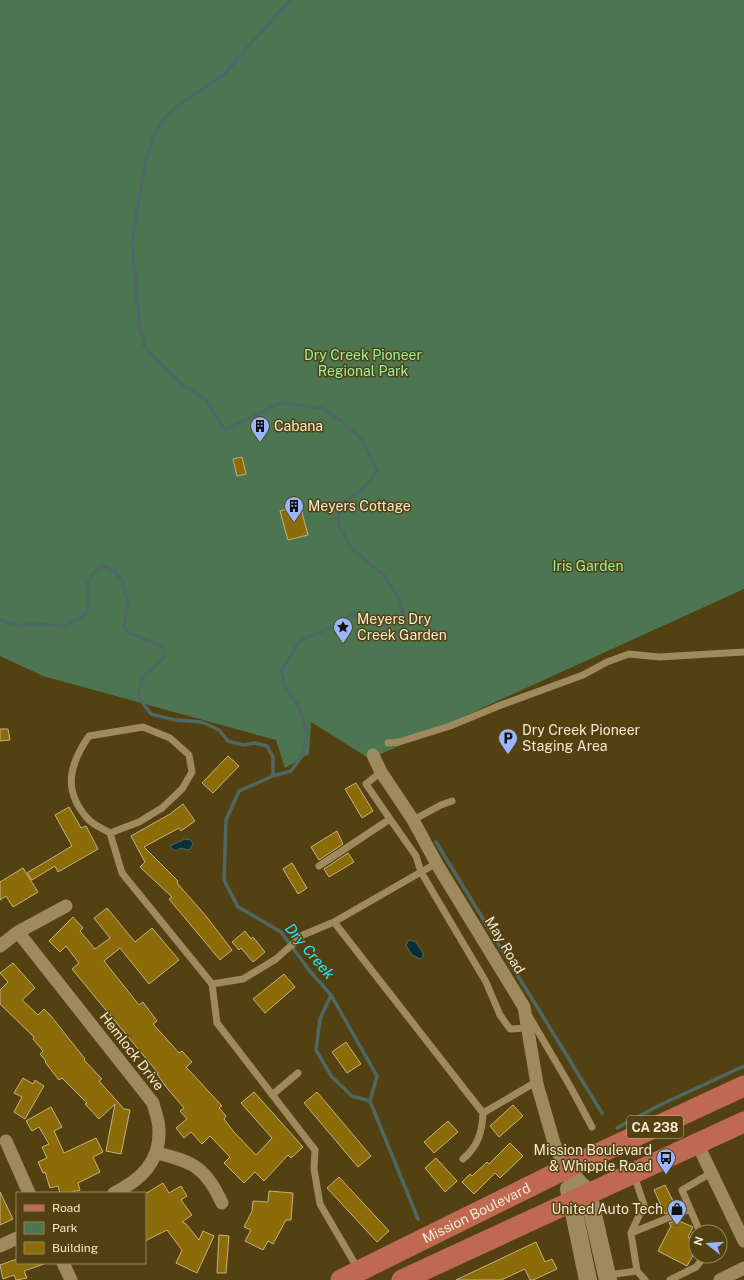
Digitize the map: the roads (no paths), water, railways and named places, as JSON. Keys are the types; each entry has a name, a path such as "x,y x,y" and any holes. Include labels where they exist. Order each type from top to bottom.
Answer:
{"main road":[{"name":"Mission Boulevard","path":"350,1276 566,1169 744,1086"},
{"name":"Mission Boulevard","path":"403,1280 579,1197 744,1122"},
{"path":"566,1169 579,1197 608,1278"},
{"path":"579,1197 588,1280"}],"street":[{"name":"May Road","path":"373,755 381,772 413,820 437,863 524,1007 536,1082 554,1143 566,1169"},
{"path":"0,946 18,932 66,906"},
{"name":"Hemlock Drive","path":"18,932 153,1103 159,1129 157,1153 144,1173 128,1186 116,1192"},
{"path":"6,1141 29,1192"},
{"path":"697,1143 744,1241"},
{"path":"157,1153 181,1159 203,1172 214,1185 222,1203"},
{"path":"0,1246 16,1238"},
{"path":"63,1264 71,1280"},
{"path":"720,1280 744,1268"}],"lane":[{"path":"388,742 399,742 450,726 501,705 583,675 607,662 628,654 659,657 744,652"},
{"path":"110,833 139,822 162,808 182,789 192,772 189,755 170,738 143,727 89,736 78,751 70,773 75,800 90,820 110,833 122,873 212,984 217,1023 315,1150 314,1169 320,1204 350,1276"},
{"path":"381,772 366,784 416,856 420,872 486,982 500,1015 510,1029 528,1028"},
{"path":"413,820 441,805 452,801"},
{"path":"319,866 390,819"},
{"path":"212,984 243,979 276,959 303,935 334,922 437,863"},
{"path":"334,922 483,1114 479,1140 471,1152 463,1158"},
{"path":"524,1007 592,1127"},
{"path":"272,1095 298,1073"},
{"path":"483,1114 536,1082"},
{"path":"633,1173 644,1205 631,1233 637,1271 645,1280"},
{"path":"697,1224 682,1190 711,1173"},
{"path":"631,1233 690,1209"},
{"path":"670,1280 696,1267 698,1264"},
{"path":"608,1278 637,1271"}],"water":[{"path":"185,839 191,840 193,844 189,850 180,848 177,851 172,849 170,846"},
{"path":"409,940 416,942 423,953 423,957 420,959 411,954 406,945"}],"waterway":[{"path":"290,0 223,75 176,107 162,121 153,138 146,160 132,244 140,329 144,345 151,355 184,386 205,399 225,430 280,403 322,408 340,420 361,439 377,471 362,490 342,503 338,524 352,549 384,575 401,602 405,624 400,634 392,633 379,621 352,615 342,623 300,641 281,671 285,687 299,707 307,731 304,753 291,771 273,776 239,791 226,820 224,880 238,907 281,932 309,970 331,995 377,1076 370,1101 418,1219"},
{"name":"Dry Creek","path":"0,620 17,626 32,624 65,626 86,614 90,599 86,587 93,574 101,566 114,571 122,580 128,604 124,626 129,633 164,647 164,657 142,678 138,697 151,714 175,720 202,722 219,730 228,741 243,745 255,743 267,746 273,757 273,776"},
{"path":"436,842 602,1113"},
{"name":"Dry Creek","path":"331,995 320,1019 316,1050 332,1077 352,1096 370,1101"},
{"path":"617,1128 660,1105 744,1066"}],"place":[{"name":"Cabana","path":"260,443"},
{"name":"Meyers Cottage","path":"294,523"},
{"name":"Meyers Dry Creek Garden","path":"343,644"},
{"name":"Dry Creek Pioneer Staging Area","path":"508,755"},
{"name":"Mission Boulevard & Whipple Road","path":"666,1175"},
{"name":"United Auto Tech","path":"677,1226"}],"park label":[{"name":"Dry Creek Pioneer Regional Park","path":"363,364"},
{"name":"Iris Garden","path":"588,566"}]}
